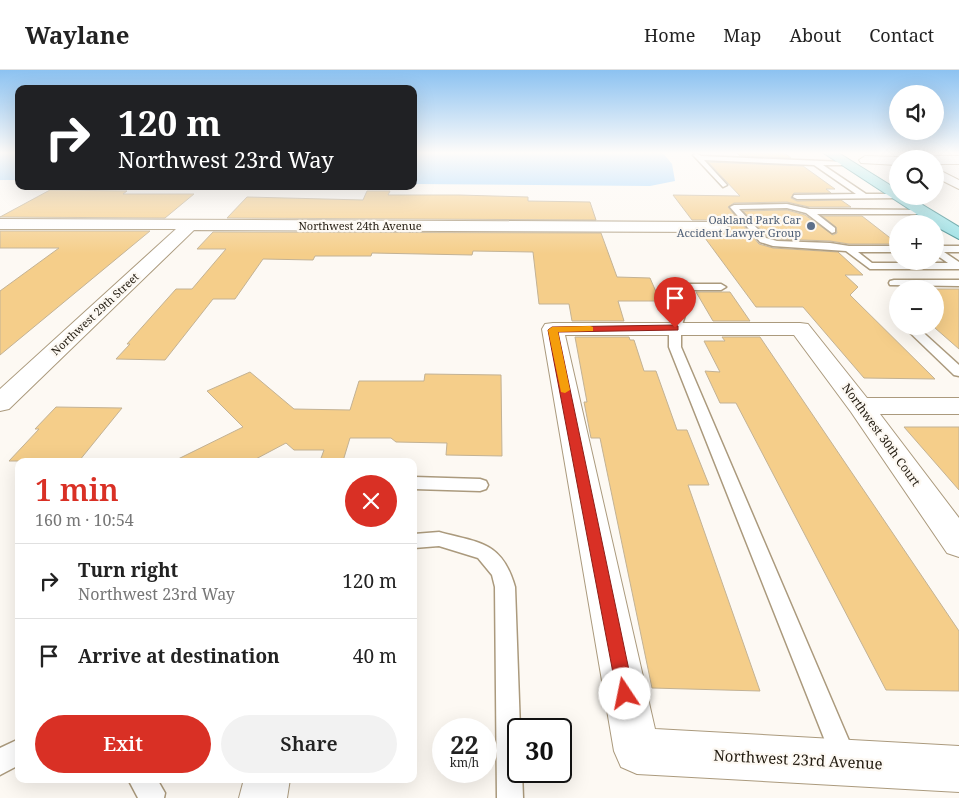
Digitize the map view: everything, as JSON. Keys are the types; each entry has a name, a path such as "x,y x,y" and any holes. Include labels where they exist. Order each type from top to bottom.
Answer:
{"main road":[{"path":"913,205 959,234"}],"street":[{"name":"Northwest 24th Avenue","path":"0,224 720,228"},
{"name":"Northwest 29th Street","path":"0,403 190,225"},
{"name":"Northwest 30th Court","path":"675,328 800,329 860,406 959,543"},
{"name":"Northwest 23rd Avenue","path":"675,328 552,330 637,751 959,769"},
{"path":"860,406 959,406"},
{"path":"263,798 266,783"}],"lane":[{"path":"849,186 892,215"},
{"path":"797,197 889,196"},
{"path":"889,249 776,244 763,240 734,207 787,206 809,212 924,212"},
{"path":"809,212 832,230"},
{"path":"850,248 870,266 959,266"},
{"path":"944,248 959,249"},
{"path":"944,254 959,266"},
{"path":"944,283 959,283"},
{"path":"721,287 668,287 680,312 675,328 675,347 846,762"},
{"path":"919,335 959,372"},
{"path":"417,483 480,485"},
{"path":"417,541 439,539 484,552 501,572 505,587 510,798"},
{"path":"0,762 15,753"},
{"path":"144,783 152,793 151,798"}],"building":[{"path":"731,186 831,186 835,189 826,189 831,193 794,193 791,198 797,201 841,200 851,207 809,207 787,202 734,203 728,207 759,244 773,248 838,252 863,275 845,275 858,287 850,295 935,379 864,378 803,307 756,307 702,234 727,232 730,228 728,223 720,220 692,220 673,195 740,196"},
{"path":"50,190 127,191 123,194 194,194 165,218 0,217"},
{"path":"367,191 390,191 388,195 528,197 528,201 590,202 596,220 227,218 247,197 363,200"},
{"path":"787,210 805,215 833,235 837,233 836,227 822,216 862,216 889,237 889,244 849,244 830,241 777,239 767,236 743,211"},
{"path":"0,231 150,231 0,355 0,291 59,248 0,248"},
{"path":"213,232 601,233 617,277 650,278 660,301 618,301 624,321 572,321 569,304 539,304 533,252 473,251 472,255 372,253 371,256 315,256 313,260 263,259 235,299 213,299 165,360 116,359 176,289 192,289 226,249 197,249"},
{"path":"944,289 959,289 959,349 943,335"},
{"path":"696,292 730,292 750,321 713,321"},
{"path":"575,337 629,337 630,340 634,340 644,371 656,371 677,430 687,430 709,485 688,485 760,691 652,688 600,438 591,438 584,402 587,402"},
{"path":"722,337 760,337 959,631 959,691 886,690 736,403 720,403 705,371 720,372 704,341 725,341"},
{"path":"250,372 294,409 350,410 359,381 424,381 425,374 501,375 502,456 446,455 447,443 396,442 391,438 350,438 344,458 321,458 324,450 294,450 286,443 258,458 180,458 243,427 207,391"},
{"path":"56,407 122,408 81,458 15,458 15,461 9,461 39,429 35,429"},
{"path":"904,427 959,427 959,490"}],"slow traffic":[{"path":"565,390 552,330 590,329"}],"place":[{"name":"Oakland Park Car Accident Lawyer Group","path":"811,226"}],"route":[{"path":"625,694 552,330 675,328"}]}
